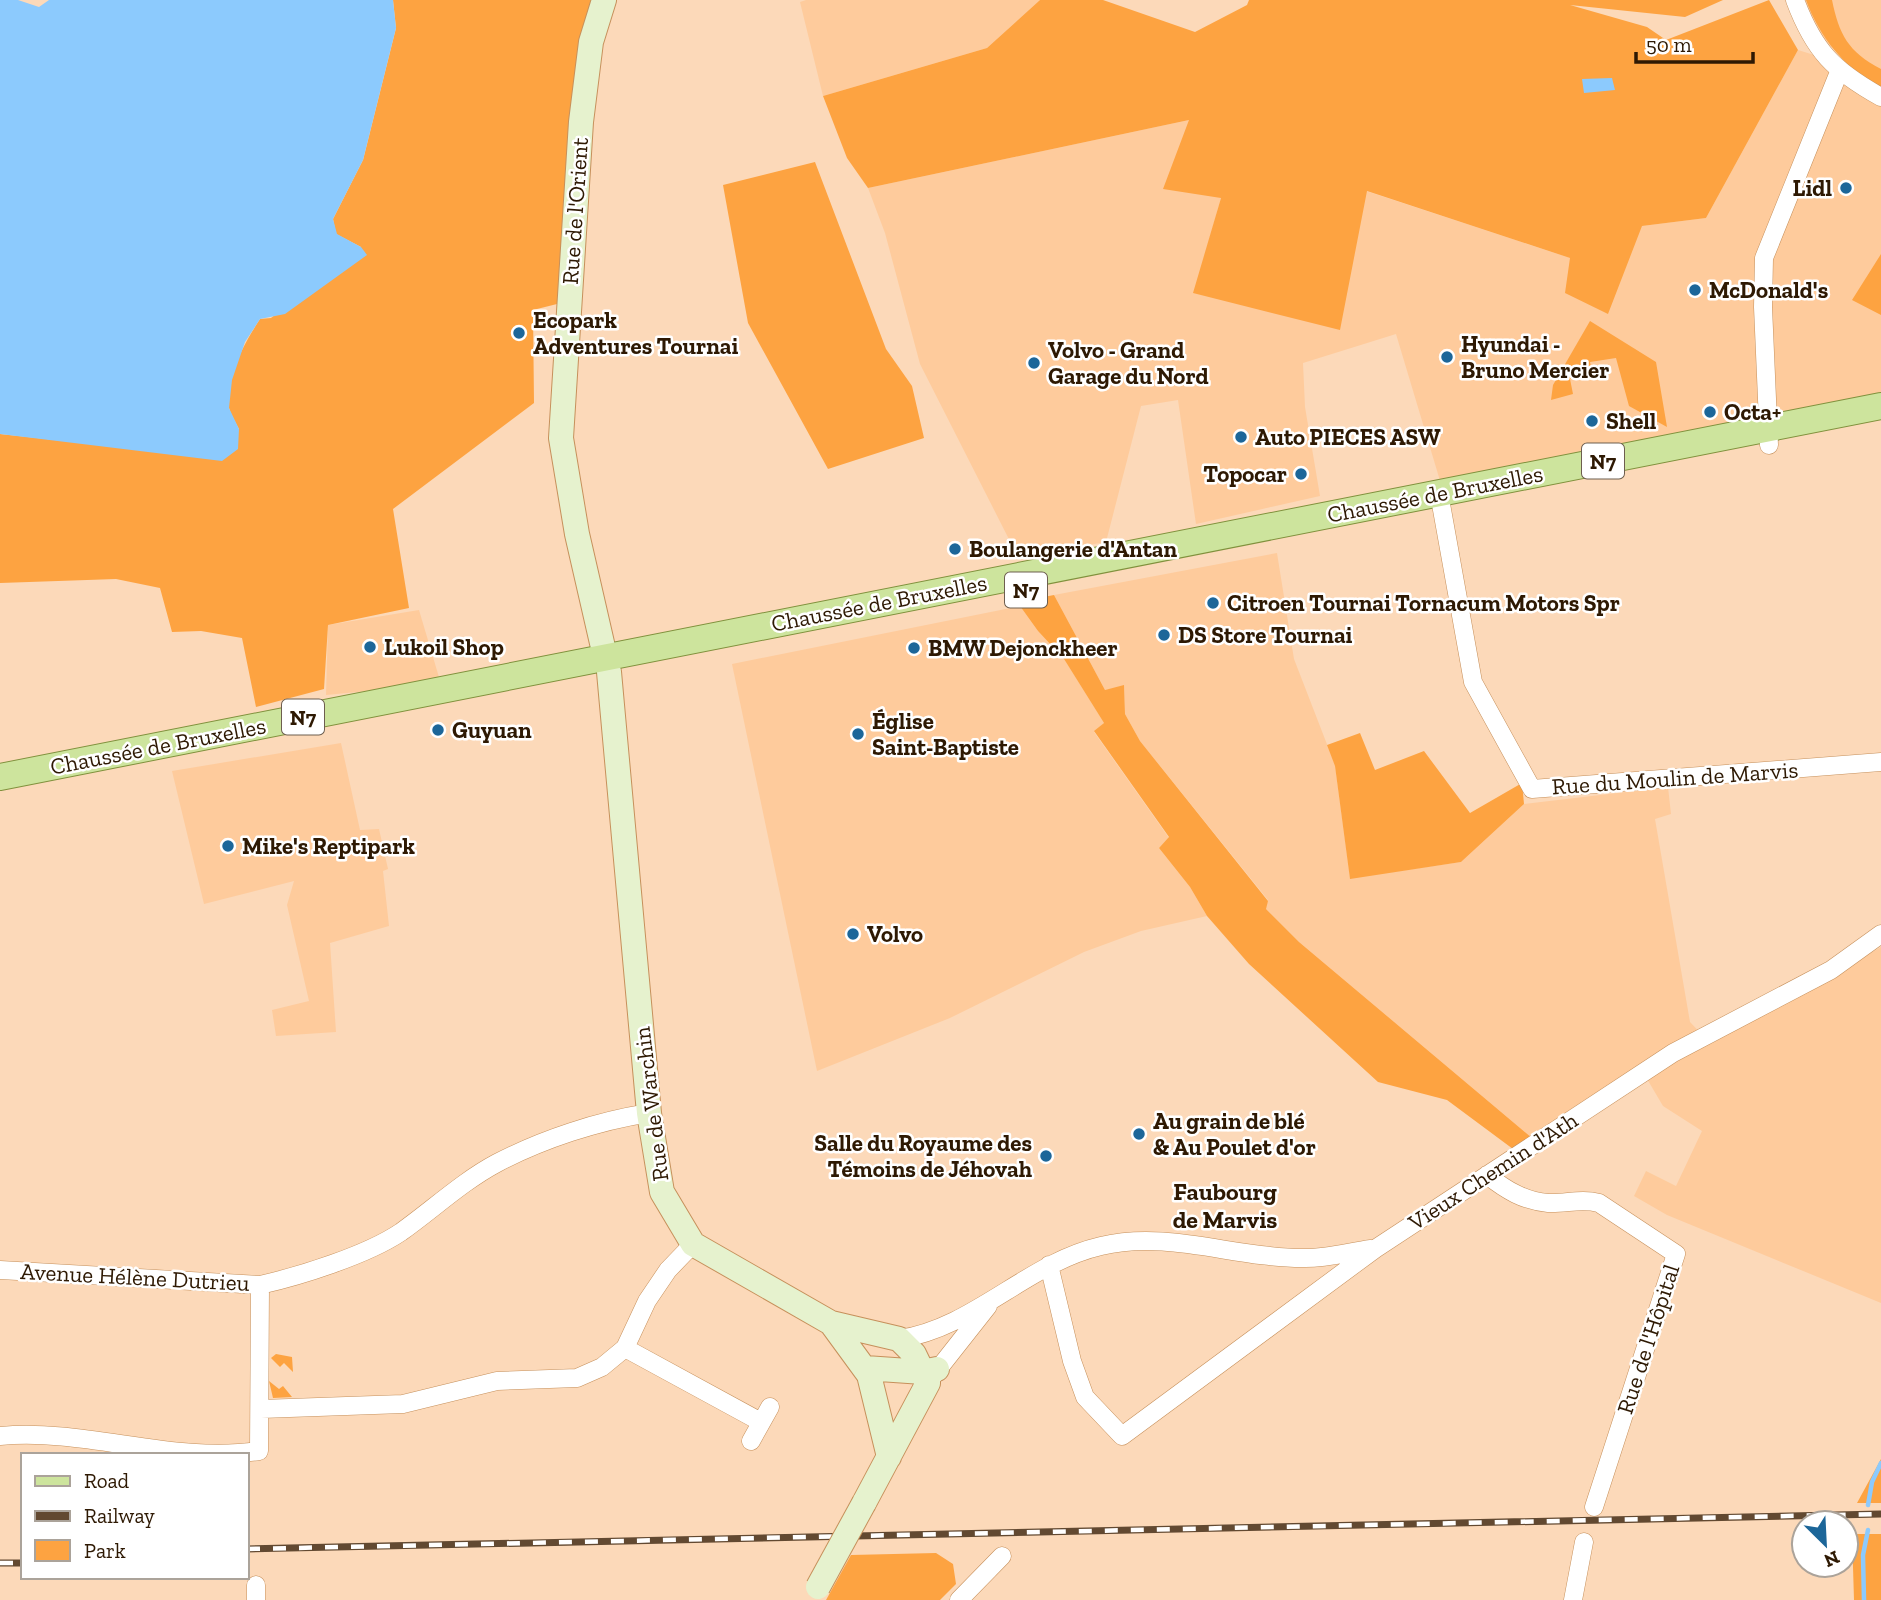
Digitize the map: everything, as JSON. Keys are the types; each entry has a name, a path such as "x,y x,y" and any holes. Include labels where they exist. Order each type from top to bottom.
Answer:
{"main road":[{"name":"Chaussée de Bruxelles","path":"1768,437 1881,406"},
{"name":"Chaussée de Bruxelles","path":"0,777 607,664 1768,437 1881,423"},
{"name":"Chaussée de Bruxelles","path":"0,792 607,664"}],"street":[{"name":"Rue de l'Orient","path":"604,0 591,42 582,115 561,438 576,534 607,664"},
{"path":"1795,0 1819,51 1839,72 1881,97"},
{"path":"1768,437 1764,258 1839,72"},
{"name":"Rue du Moulin de Marvis","path":"1441,501 1474,682 1532,789 1881,762"},
{"name":"Rue de Warchin","path":"607,664 649,1114 662,1192 694,1244 831,1323 899,1339"},
{"name":"Vieux Chemin d'Ath","path":"1049,1265 1072,1361 1085,1397 1122,1436 1375,1249 1673,1053 1831,970 1881,934"},
{"name":"Avenue Hélène Dutrieu","path":"0,1270 260,1285 325,1265 391,1238 494,1165 531,1147 624,1117 649,1114"},
{"name":"Rue de l'Hôpital","path":"1487,1175 1511,1194 1523,1197 1548,1203 1587,1199 1599,1203 1676,1254 1594,1507"},
{"path":"815,1594 889,1457 930,1374 990,1303 1019,1281 1072,1254 1129,1241 1159,1241 1303,1258 1375,1249"},
{"path":"261,1409 383,1406 425,1399 497,1381 578,1378 602,1367 625,1348 647,1301 668,1270 694,1244"},
{"path":"0,1436 75,1436 189,1453 259,1451 260,1285"},
{"path":"899,1339 914,1337 990,1303"},
{"path":"831,1323 864,1368 880,1412 889,1457"},
{"path":"899,1339 930,1374"},
{"path":"625,1348 766,1414 751,1441"},
{"path":"864,1368 930,1374"},
{"path":"1573,1600 1584,1542"},
{"path":"959,1600 1002,1556"}],"shaded area":[{"path":"1040,0 987,48 823,96 800,2"},
{"path":"1801,0 1881,0 1881,394 1441,484 1396,334 1303,363 1305,407 1320,496 1196,524 1178,400 1141,406 1106,542 1018,557 920,364 885,233 868,188 1189,120 1221,198 1194,293 1366,191 1570,258 1642,226 1706,218 1798,50 1853,67 1816,33"},
{"path":"1277,553 1294,659 1335,765 1350,878 1461,862 1524,804 1668,787 1671,814 1655,819 1690,1022 1711,1044 1881,947 1881,1303 1667,1215 1634,1196 1646,1171 1676,1186 1702,1131 1663,1106 1640,1067 1532,1138 1299,942 1265,908 1268,900 1140,741 1125,714 1124,686 1105,690 1054,595"},
{"path":"1020,606 1038,631 1064,659 1104,723 1094,732 1169,838 1159,848 1190,887 1207,916 1141,931 1084,952 950,1018 817,1071 732,664"},
{"path":"419,610 441,684 326,695 328,625"},
{"path":"341,743 360,830 379,829 388,869 383,871 389,926 330,943 336,1032 276,1036 272,1010 309,1001 287,905 294,881 204,904 172,771"}],"green space":[{"path":"393,0 597,0 561,303 533,310 534,403 393,509 409,608 328,625 324,689 256,707 242,638 201,631 172,632 160,588 116,579 0,583 0,434 92,444 239,429 229,408 230,385 242,350 260,319 271,318 361,247 336,234 333,219 363,160 396,28"},
{"path":"1040,0 1103,0 1195,32 1247,5 1249,0 1723,0 1685,17 1570,5 1647,27 1666,40 1769,0 1798,50 1706,218 1642,226 1608,314 1565,293 1570,258 1367,191 1340,330 1193,293 1221,198 1163,189 1189,120 868,188 847,158 823,96 987,48"},
{"path":"1806,0 1832,0 1838,23 1847,41 1860,56 1881,69 1881,87 1856,72 1835,51 1818,27"},
{"path":"815,162 886,349 912,386 924,438 828,469 748,323 723,185"},
{"path":"1881,254 1881,315 1852,300"},
{"path":"1590,321 1656,362 1667,427 1629,406 1616,358 1590,362 1593,375 1570,379 1573,394 1551,400 1553,385"},
{"path":"1054,595 1105,690 1124,685 1125,714 1140,741 1268,901 1266,909 1299,942 1532,1138 1513,1149 1447,1100 1378,1082 1249,964 1207,916 1190,887 1159,848 1169,837 1094,731 1104,723 1064,659 1038,631 1020,606 1028,600"},
{"path":"1360,733 1375,770 1424,751 1470,813 1522,783 1524,804 1461,862 1350,879 1335,766 1327,745"},
{"path":"276,1354 292,1357 293,1372 284,1363 280,1367 271,1358"},
{"path":"269,1381 279,1389 283,1386 292,1397 273,1398"},
{"path":"1881,1459 1881,1503 1857,1503"},
{"path":"1860,1534 1881,1534 1881,1600 1854,1600 1853,1579 1860,1579"},
{"path":"936,1553 953,1564 956,1584 940,1600 826,1600 851,1555"}],"water":[{"path":"0,0 18,0 39,7 49,0 393,0 396,28 363,160 333,219 337,234 361,247 367,255 285,314 260,319 245,342 232,380 229,408 239,429 238,449 222,461 0,434"},
{"path":"1612,78 1615,90 1584,93 1582,79"}],"waterway":[{"path":"1868,1505 1872,1482 1881,1463"},
{"path":"1864,1600 1863,1555 1868,1530"}],"railway":[{"path":"248,1549 1881,1514"},
{"path":"0,1563 21,1563"}],"place":[{"name":"Lidl","path":"1846,188"},
{"name":"McDonald's","path":"1695,290"},
{"name":"Ecopark Adventures Tournai","path":"519,333"},
{"name":"Hyundai - Bruno Mercier","path":"1447,357"},
{"name":"Volvo - Grand Garage du Nord","path":"1034,363"},
{"name":"Octa+","path":"1710,412"},
{"name":"Shell","path":"1592,421"},
{"name":"Auto PIECES ASW","path":"1241,437"},
{"name":"Topocar","path":"1301,474"},
{"name":"Boulangerie d'Antan","path":"955,549"},
{"name":"Citroen Tournai Tornacum Motors Spr","path":"1213,603"},
{"name":"DS Store Tournai","path":"1164,635"},
{"name":"Lukoil Shop","path":"370,647"},
{"name":"BMW Dejonckheer","path":"914,648"},
{"name":"Guyuan","path":"438,730"},
{"name":"Église Saint-Baptiste","path":"858,734"},
{"name":"Mike's Reptipark","path":"228,846"},
{"name":"Volvo","path":"853,934"},
{"name":"Au grain de blé & Au Poulet d'or","path":"1139,1134"},
{"name":"Salle du Royaume des Témoins de Jéhovah","path":"1046,1156"}],"district":[{"name":"Faubourg de Marvis","path":"1225,1205"}]}
